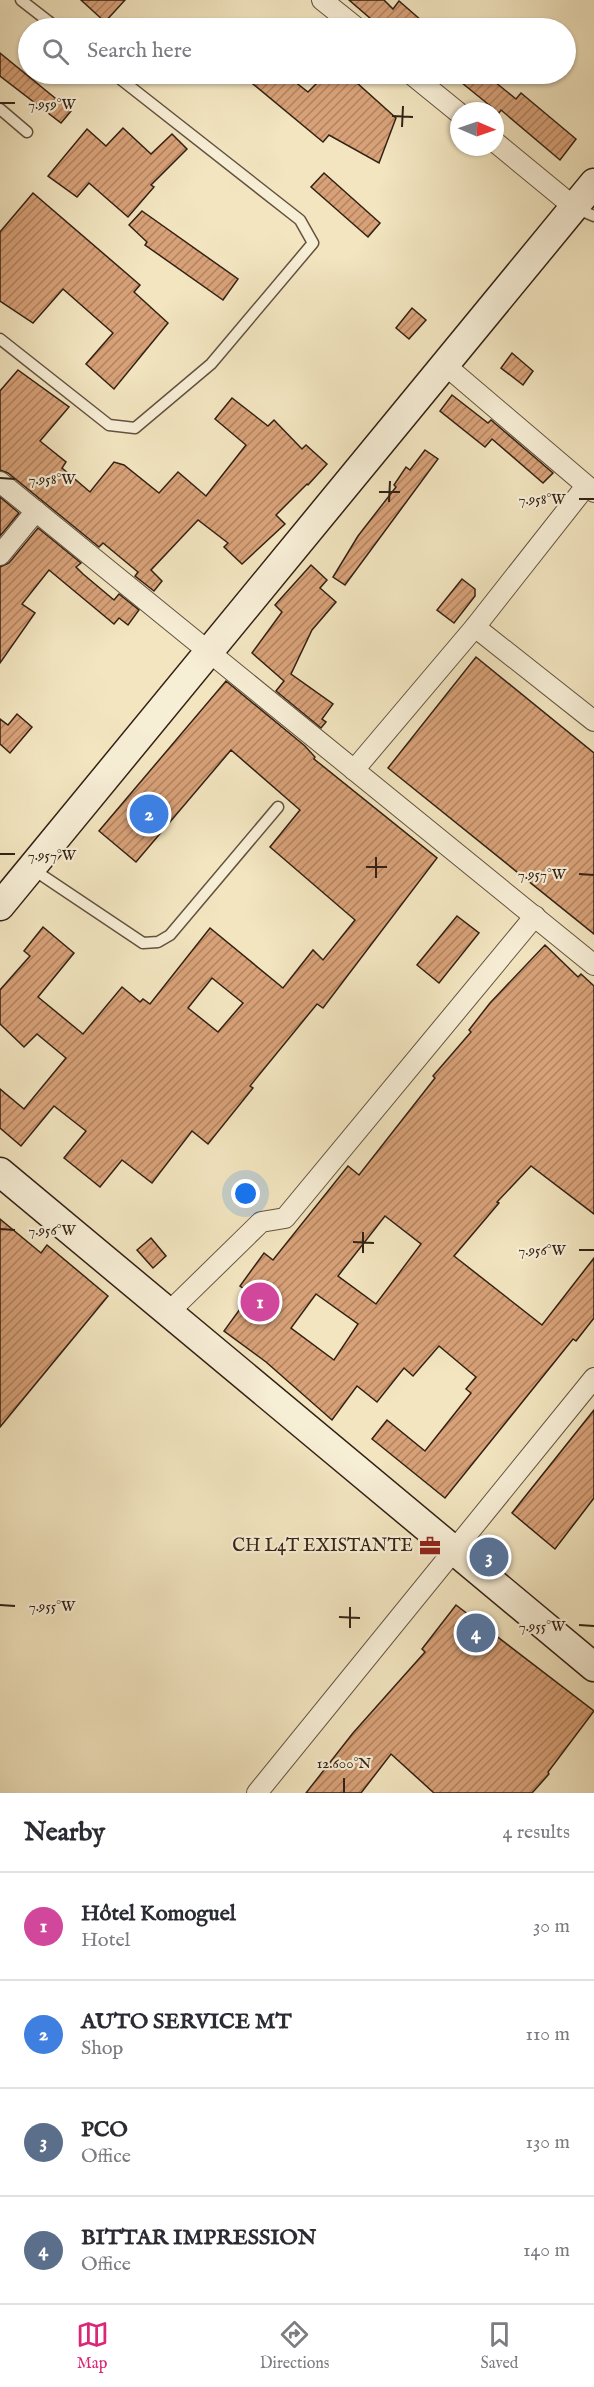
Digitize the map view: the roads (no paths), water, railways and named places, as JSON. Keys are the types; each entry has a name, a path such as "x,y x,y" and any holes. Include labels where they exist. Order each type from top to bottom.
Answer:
{"street":[{"path":"322,0 344,18"},
{"path":"424,84 450,105"},
{"path":"504,149 584,212"},
{"path":"3,895 31,868 445,365 584,212 594,183"},
{"path":"354,770 590,489 445,365"},
{"path":"0,482 594,965"},
{"path":"0,555 36,511"},
{"path":"475,627 594,721"},
{"path":"170,1311 261,1222 285,1218 535,916"},
{"path":"0,1172 167,1312 170,1311 594,1666"},
{"path":"257,1793 594,1378"}],"lane":[{"path":"21,0 44,18"},
{"path":"0,339 109,425 135,428 211,364 313,243 300,220 127,84"},
{"path":"0,109 27,132"},
{"path":"31,868 143,943 158,942 170,935 278,807"}],"place":[{"name":"AUTO SERVICE MT","path":"149,814"},
{"name":"Hôtel Komoguel","path":"260,1302"},
{"name":"CH L4T EXISTANTE","path":"430,1546"},
{"name":"PCO","path":"489,1557"},
{"name":"BITTAR IMPRESSION","path":"476,1633"}]}
